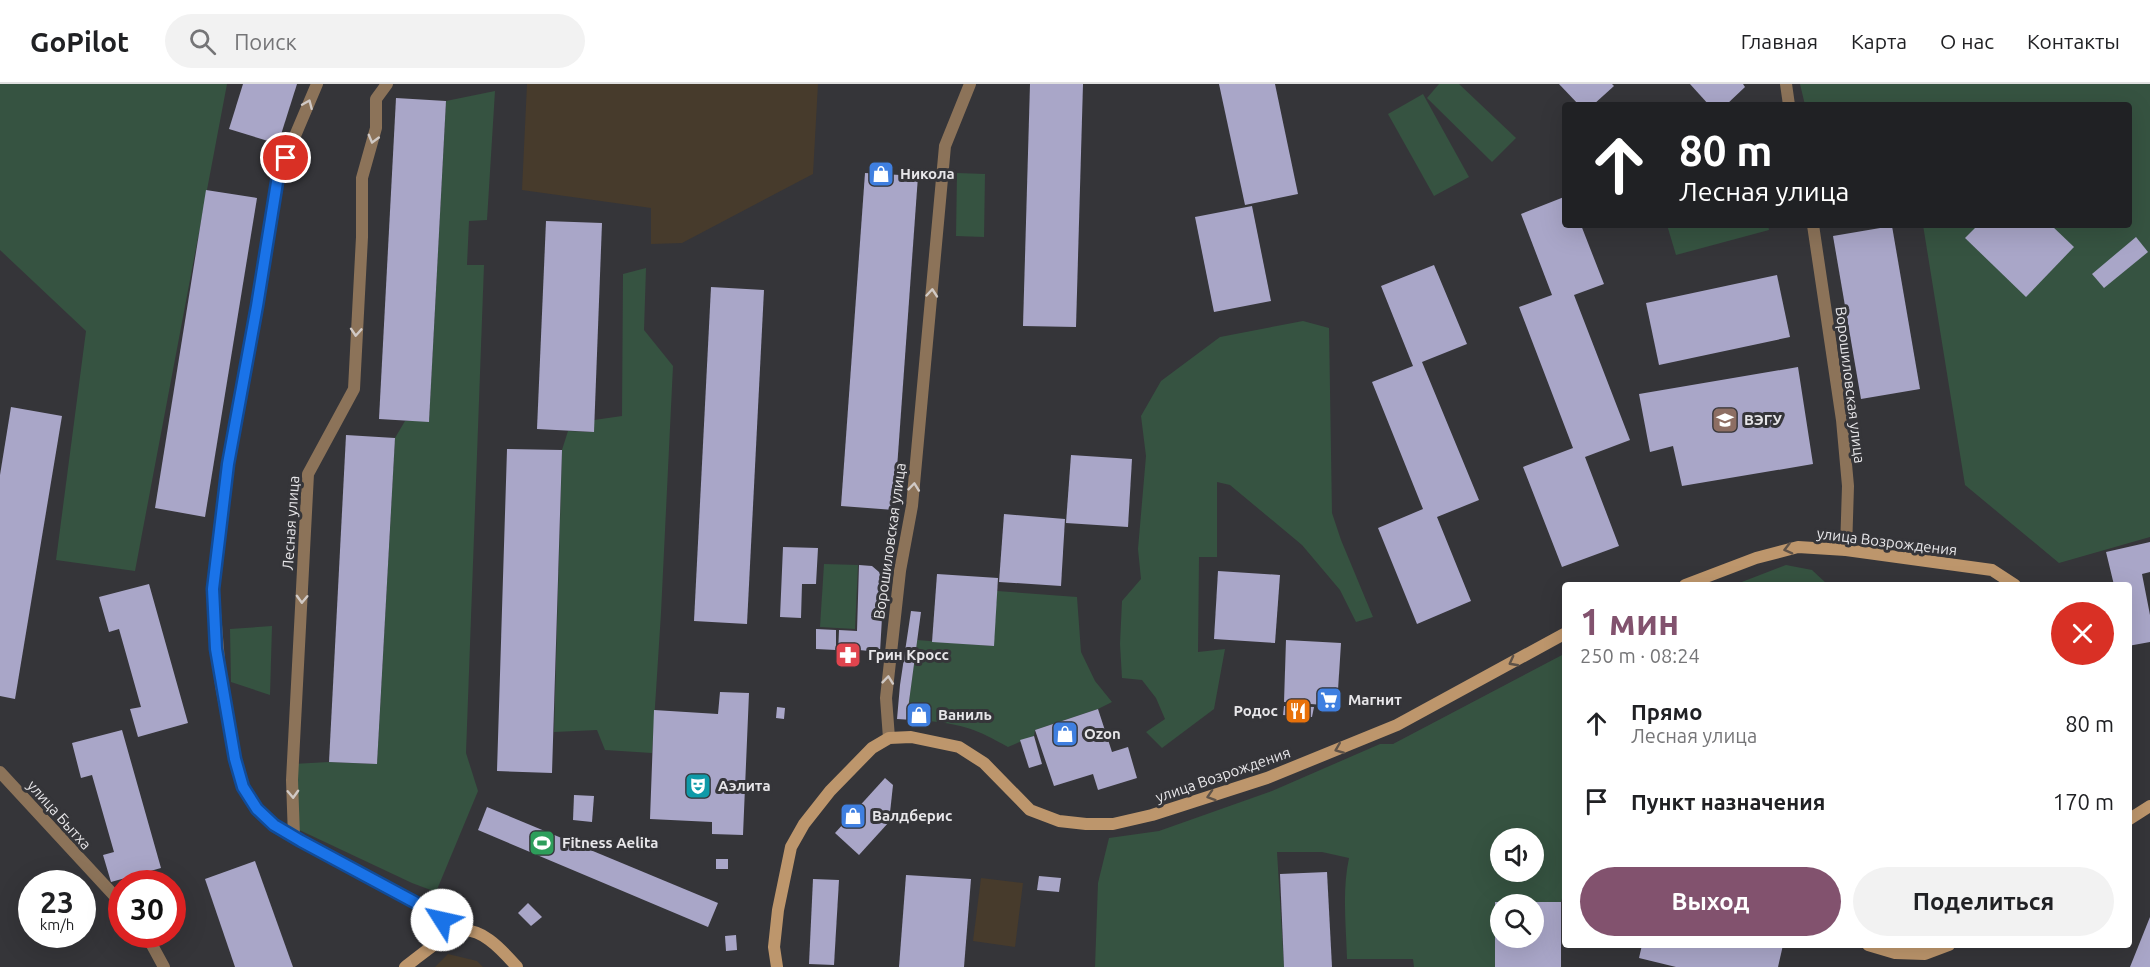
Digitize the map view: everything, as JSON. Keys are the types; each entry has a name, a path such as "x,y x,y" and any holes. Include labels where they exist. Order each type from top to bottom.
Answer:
{"street":[{"path":"317,84 278,176 228,464 213,589 216,649 235,759 243,787 257,809 274,825 294,837 429,909 455,932"},
{"name":"Лесная улица","path":"294,837 292,780 308,474 354,389 362,237 362,178 376,128 376,99 387,84"},
{"name":"Ворошиловская улица","path":"890,738 886,698 900,571 913,495 945,146 970,84"},
{"path":"1786,84 1789,102"},
{"name":"Ворошиловская улица","path":"1813,228 1842,420 1848,486 1846,550"},
{"name":"улица Возрождения","path":"1693,582 1756,558 1798,547 1846,550 1992,570 2011,582"},
{"name":"улица Возрождения","path":"890,738 911,737 959,747 984,763 1030,810 1059,821 1113,824 1152,815 1267,778 1397,725 1562,635"},
{"path":"777,967 774,947 778,910 791,847 804,824 830,791 872,748 890,738"},
{"name":"улица Бытха","path":"0,772 108,889"},
{"path":"2132,817 2150,806"},
{"path":"405,967 455,932 472,932 487,938 517,967"},
{"path":"154,948 164,967"},
{"path":"1878,948 1895,953 1925,954 1941,948"}],"shaded area":[{"path":"527,84 818,84 813,174 682,243 651,244 651,208 522,190"},
{"path":"981,878 1023,883 1015,947 973,941"},
{"path":"448,954 477,961 483,967 435,967"}],"green space":[{"path":"0,84 227,84 135,571 56,560 86,331 0,250"},
{"path":"1439,84 1459,84 1516,138 1492,162 1427,98"},
{"path":"1800,84 2150,84 2150,537 2059,563 1965,485 1923,228 2132,228 2132,102 1804,102"},
{"path":"495,91 487,220 469,221 467,265 484,265 466,753 478,791 436,892 293,827 293,764 329,762 377,764 395,438 405,421 429,421 446,101"},
{"path":"1423,94 1469,177 1434,196 1388,114"},
{"path":"957,173 985,174 984,237 956,236"},
{"path":"1668,228 1769,228 1769,230 1676,255"},
{"path":"646,268 644,330 673,366 652,753 605,750 597,730 554,732 562,450 568,431 593,432 594,420 622,416 623,274"},
{"path":"1303,321 1329,328 1332,513 1373,617 1356,622 1340,590 1302,545 1230,485 1217,482 1217,557 1199,557 1198,652 1225,649 1214,709 1162,748 1146,732 1165,719 1156,698 1142,680 1122,678 1120,644 1122,601 1141,579 1138,549 1146,456 1141,416 1161,381 1220,337"},
{"path":"824,564 858,565 855,629 820,627"},
{"path":"1786,565 1812,570 1825,582 1742,582"},
{"path":"997,591 1077,597 1081,652 1095,681 1112,702 1035,730 1034,736 1008,747 970,729 929,721 930,711 908,709 917,640 993,646"},
{"path":"272,626 270,695 231,682 230,629"},
{"path":"1562,655 1562,898 1561,902 1544,902 1544,894 1490,894 1490,948 1495,948 1495,967 1414,967 1413,959 1347,959 1345,895 1349,858 1322,852 1277,852 1284,967 1095,967 1098,883 1109,838 1159,831 1272,791 1380,744 1393,744"}],"building":[{"path":"243,84 297,84 278,144 229,129"},
{"path":"1030,84 1083,84 1076,327 1023,326"},
{"path":"1219,84 1275,84 1298,194 1245,205"},
{"path":"1559,84 1612,84 1614,86 1596,102 1576,102"},
{"path":"1690,84 1743,84 1745,87 1729,102 1706,102"},
{"path":"396,98 446,101 429,422 379,419"},
{"path":"865,173 918,176 894,510 841,506"},
{"path":"206,190 257,198 205,517 155,508"},
{"path":"1562,198 1562,228 1582,228 1604,284 1574,295 1630,440 1585,457 1619,546 1562,567 1523,467 1573,448 1519,307 1552,295 1521,214"},
{"path":"1252,206 1271,301 1214,312 1195,217"},
{"path":"546,221 602,223 594,432 537,429"},
{"path":"1892,228 1920,389 1861,399 1833,236"},
{"path":"1975,228 2054,228 2074,247 2026,297 1965,238"},
{"path":"2136,237 2148,252 2104,288 2092,274"},
{"path":"1434,265 1467,344 1422,362 1479,500 1437,517 1471,601 1417,624 1378,528 1423,509 1372,382 1413,366 1381,286"},
{"path":"1777,275 1790,337 1659,365 1646,303"},
{"path":"711,287 764,290 747,624 694,621"},
{"name":"ВЭГУ","path":"1798,367 1813,464 1682,486 1673,446 1650,452 1639,394"},
{"path":"11,407 62,416 15,699 0,696 0,475"},
{"path":"346,435 395,438 377,764 329,762"},
{"path":"507,449 562,450 552,773 497,771"},
{"path":"1071,455 1132,459 1128,527 1066,523"},
{"path":"1004,514 1065,519 1061,586 999,582"},
{"path":"2150,542 2150,572 2142,574 2150,615 2150,642 2132,645 2132,582 2113,582 2106,552"},
{"path":"783,547 818,548 816,584 802,584 801,618 780,617"},
{"path":"859,565 872,566 879,572 884,583 880,652 859,650 858,656 838,654 839,630 857,631"},
{"path":"1218,571 1280,575 1275,643 1214,639"},
{"path":"937,574 998,578 994,646 932,642"},
{"path":"149,584 188,723 138,737 130,709 141,707 119,629 109,632 99,597"},
{"path":"911,611 921,612 908,709 930,711 929,721 897,719"},
{"path":"816,629 836,630 836,650 816,649"},
{"path":"1286,640 1341,643 1337,706 1284,702"},
{"name":"Аэлита","path":"720,692 749,693 743,835 712,834 712,822 650,819 654,710 718,714"},
{"name":"Родос","path":"1284,706 1314,707 1312,717 1283,715"},
{"path":"777,707 785,708 784,719 776,718"},
{"path":"1098,709 1112,752 1128,747 1137,778 1098,790 1093,774 1054,786 1035,730"},
{"path":"122,730 161,868 108,870 108,872 103,855 114,852 92,775 81,778 72,743"},
{"path":"1034,736 1042,764 1029,768 1020,740"},
{"path":"885,778 893,785 889,822 859,855 835,833"},
{"path":"574,795 594,796 592,822 573,820"},
{"path":"487,807 718,903 708,927 478,830"},
{"path":"716,859 728,859 728,869 716,869"},
{"path":"255,861 293,967 235,967 205,879"},
{"path":"1327,872 1332,967 1284,967 1280,874"},
{"path":"906,875 971,879 964,967 899,967"},
{"path":"1039,876 1061,878 1059,892 1037,890"},
{"path":"813,879 839,880 834,965 809,964"},
{"path":"1544,902 1561,902 1561,967 1495,967 1495,948 1544,948"},
{"path":"528,903 542,917 531,926 518,913"},
{"path":"2150,917 2150,967 2130,967"},
{"path":"736,935 737,950 726,951 725,936"},
{"path":"1641,948 1782,948 1778,967 1676,967 1639,958"}],"place":[{"name":"Никола","path":"881,174"},
{"name":"ВЭГУ","path":"1725,420"},
{"name":"Грин Кросс","path":"848,655"},
{"name":"Магнит","path":"1329,700"},
{"name":"Родос","path":"1298,711"},
{"name":"Ваниль","path":"919,715"},
{"name":"Ozon","path":"1065,734"},
{"name":"Аэлита","path":"698,786"},
{"name":"Валдберис","path":"853,816"},
{"name":"Fitness Aelita","path":"542,843"}],"route":[{"path":"286,158 278,176 228,464 213,589 216,649 235,759 243,787 257,809 274,825 429,909 442,920"}]}
